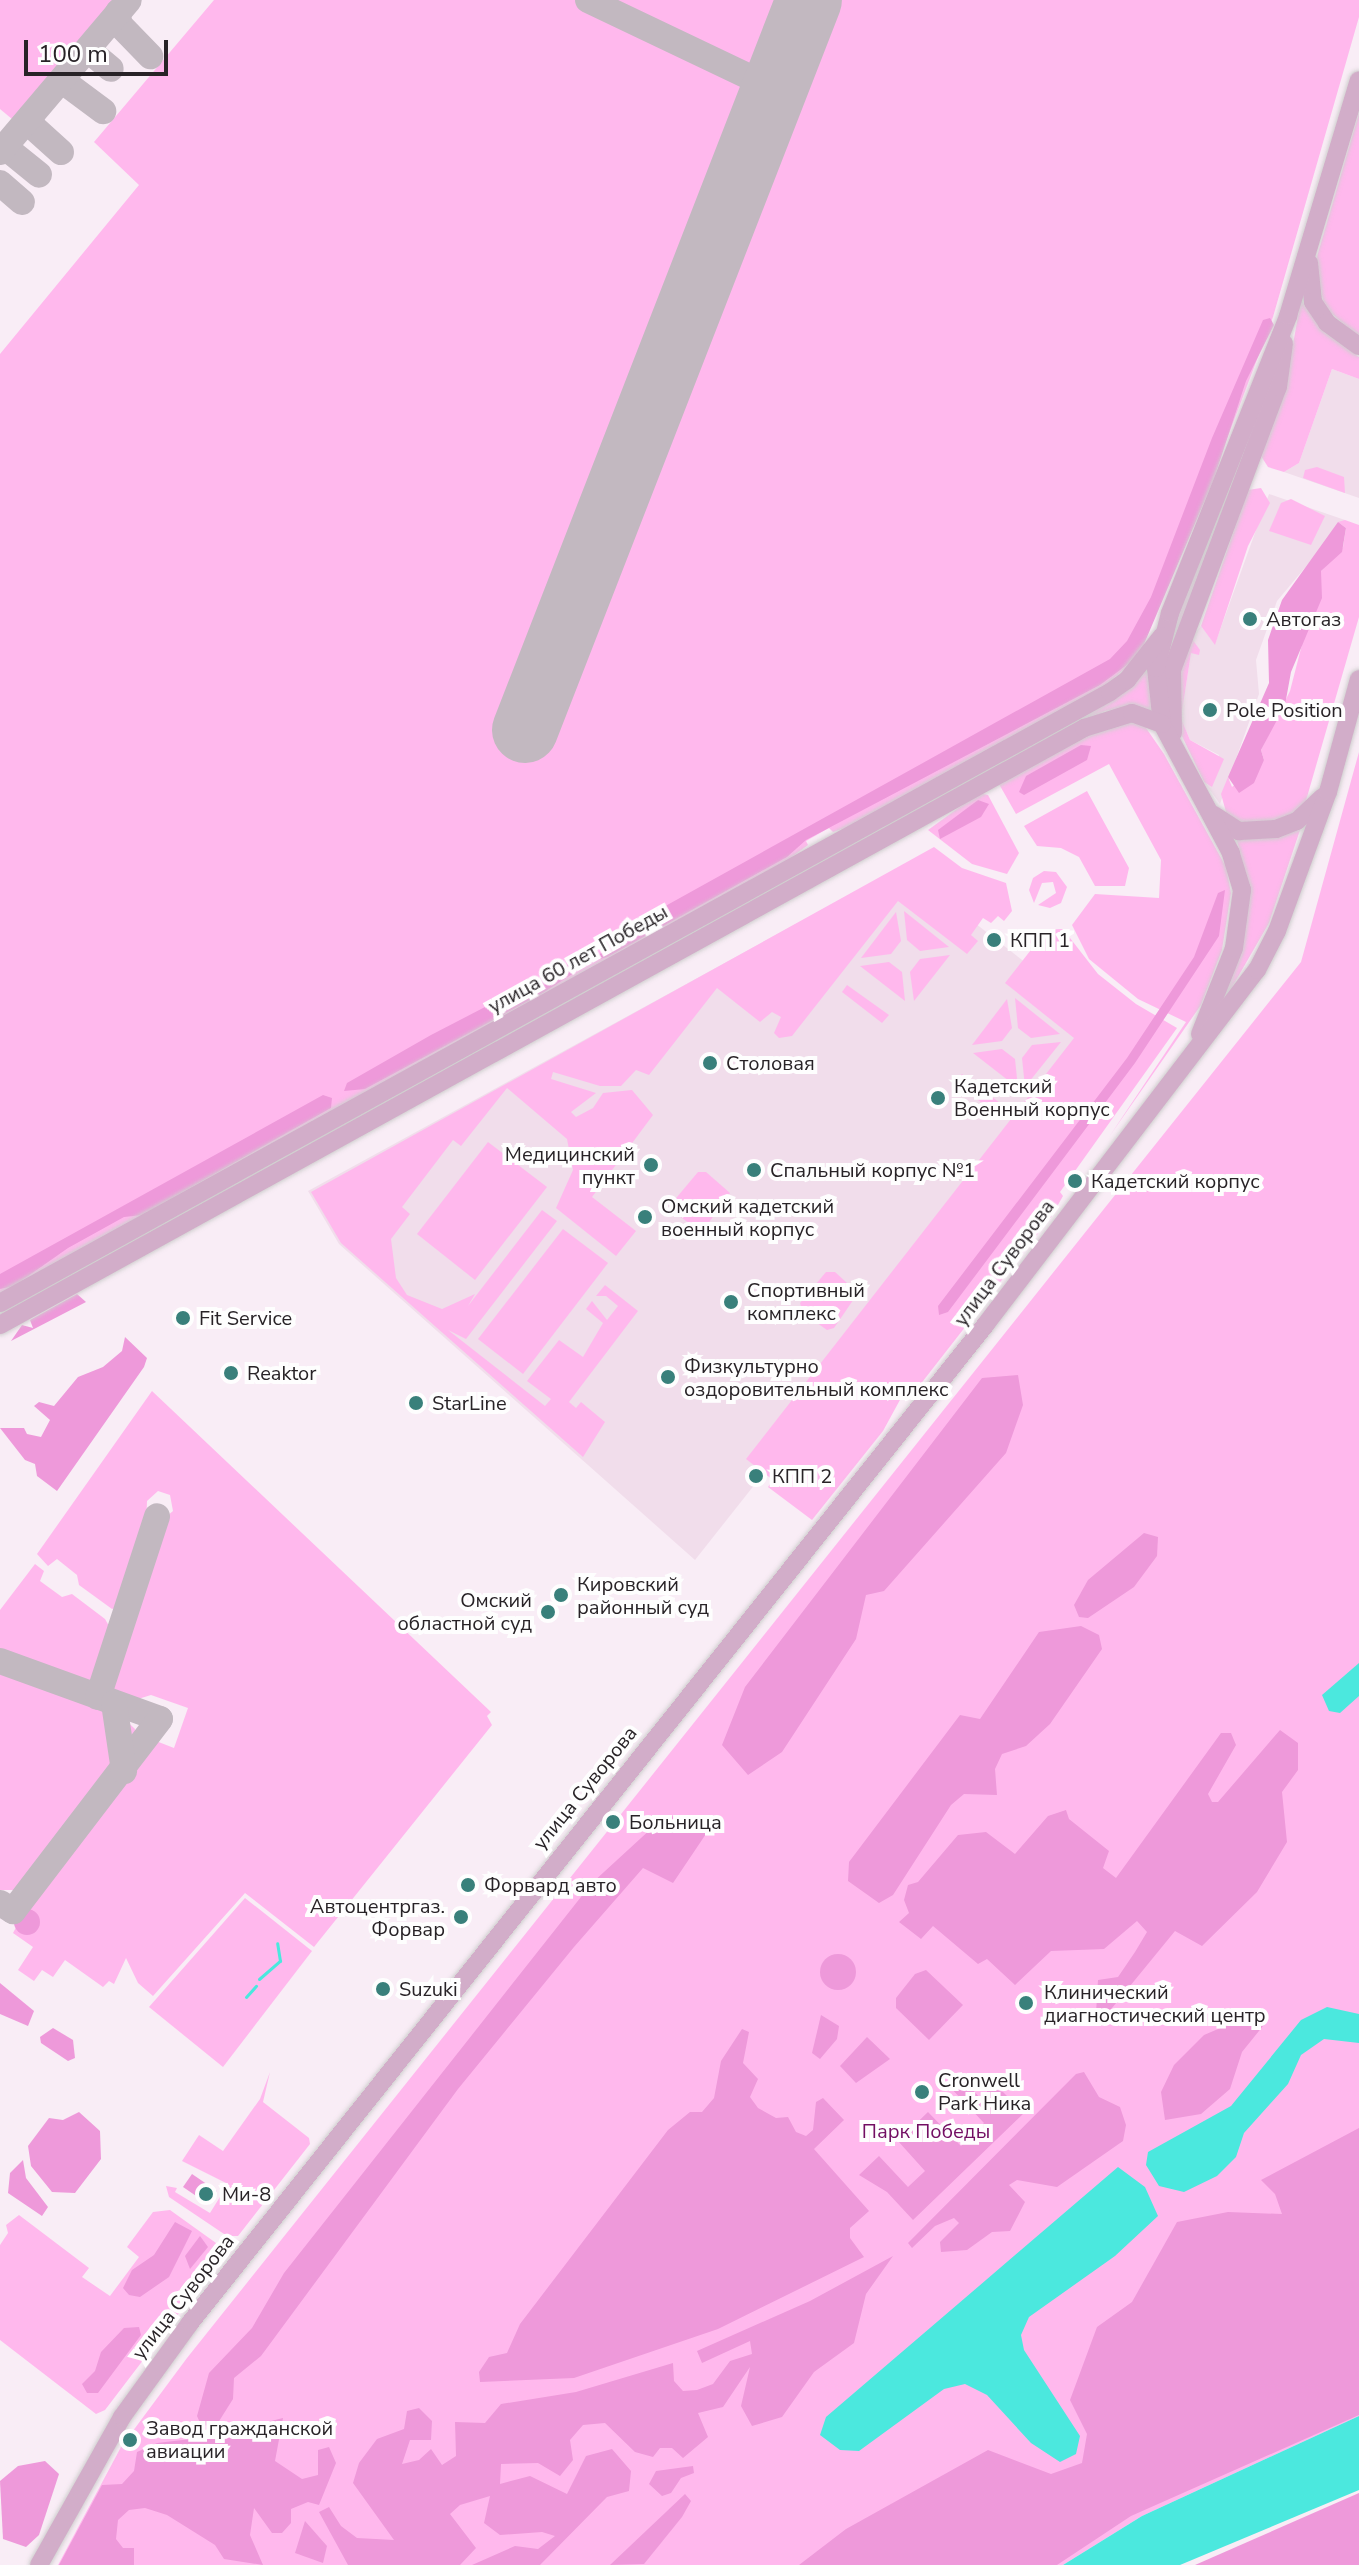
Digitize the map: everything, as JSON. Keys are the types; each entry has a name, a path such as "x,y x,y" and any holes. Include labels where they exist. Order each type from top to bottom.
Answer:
{"main road":[{"path":"1190,1054 1220,990 1241,911 1237,869 1162,724 1154,686 1162,636 1288,316 1359,80"},
{"path":"1310,240 1308,278 1313,302 1327,323 1359,346"},
{"path":"1175,746 1172,670 1278,387 1288,316"},
{"name":"улица 60 лет Победы","path":"2,1321 313,1142 1006,759 1127,680 1162,636"},
{"path":"1190,1054 1257,970 1277,931 1328,792 1359,679"},
{"name":"улица 60 лет Победы","path":"1006,759 1117,715 1143,715 1162,724"},
{"path":"1209,810 1239,831 1276,829 1297,821 1328,792"},
{"name":"улица Суворова","path":"39,2565 122,2417 190,2323 986,1324 1190,1054"},
{"name":"улица 60 лет Победы","path":"0,1303 313,1142"}],"shaded area":[{"path":"1332,369 1359,379 1359,498 1284,472 1299,463"},
{"path":"1269,494 1345,520 1277,601 1256,660 1259,694 1220,804 1204,782 1208,785 1219,755 1190,740 1181,718 1191,652 1199,654 1188,640 1201,626 1215,644"},
{"name":"Омский кадетский военный корпус","path":"902,866 1113,1031 695,1560 339,1244 308,1191"},
{"path":"1359,1663 1359,1696 1340,1713 1329,1711 1322,1695"},
{"path":"1327,2007 1359,2014 1359,2043 1324,2039 1301,2055 1288,2084 1244,2133 1236,2157 1217,2176 1184,2192 1159,2186 1146,2165 1148,2152 1231,2106 1301,2020"},
{"path":"1118,2167 1145,2187 1158,2216 1115,2256 1029,2317 1021,2335 1024,2350 1080,2436 1076,2454 1060,2462 1031,2443 987,2395 965,2384 944,2389 859,2451 840,2450 820,2435 826,2417"},
{"path":"1359,2416 1359,2490 1180,2565 1063,2565 1142,2516"}],"green space":[{"path":"0,0 113,0 12,119 0,109"},
{"path":"214,0 1359,0 1359,17 1273,317 1205,497 1127,667 1105,685 857,824 833,832 829,828 806,841 808,845 785,862 0,1297 0,354 139,185 94,142"},
{"path":"1359,113 1359,337 1324,307 1316,260"},
{"path":"1301,300 1325,333 1359,357 1359,379 1332,369 1299,463 1284,472 1268,467 1261,456 1285,388"},
{"path":"1270,318 1274,325 1246,381 1214,479 1139,656 1100,685 806,840 787,857 608,957 585,963 656,919 660,909 1110,659 1127,641 1151,597 1212,438 1263,320"},
{"path":"1274,377 1171,649 1163,662 1167,639"},
{"path":"1317,467 1344,477 1345,493 1303,478 1305,470"},
{"path":"1261,488 1270,503 1248,546 1215,645 1201,626 1248,490"},
{"path":"1291,499 1325,516 1311,545 1269,531 1281,503"},
{"path":"1345,520 1359,525 1359,617 1305,804 1282,821 1242,825 1226,812 1221,794 1228,777 1232,787 1264,760 1261,750 1290,691 1321,571 1343,547 1346,528 1338,522"},
{"path":"1338,522 1346,528 1342,552 1321,571 1322,598 1291,672 1285,705 1261,750 1264,760 1254,783 1239,793 1228,777 1269,683 1268,640 1282,600"},
{"path":"1192,639 1200,650 1199,655 1191,653 1181,718 1190,740 1224,759 1212,787 1204,782 1180,732 1178,677"},
{"path":"1148,667 1154,712 1134,706 1105,711 1018,757 1014,750"},
{"path":"1124,720 1144,725 1164,754 1226,867 1231,893 1222,950 1201,1005 1109,1137 1186,1022 1138,999 1089,959 1072,925 1095,894 1159,898 1161,860 1109,764 1016,814 999,784 1092,730"},
{"path":"1081,745 1091,746 1087,760 1024,795 1019,792 1026,776"},
{"name":"Парк Победы","path":"1359,752 1359,2416 1142,2516 1063,2565 58,2565 121,2447 187,2358 1301,962"},
{"path":"1087,791 1129,868 1125,886 1095,886 1079,857 1061,848 1037,846 1024,826"},
{"path":"979,793 988,795 1019,853 1007,874 972,864 928,830"},
{"path":"978,800 989,804 981,817 940,839 938,830"},
{"path":"1300,830 1269,923 1220,1008 1245,872 1236,837"},
{"path":"934,847 962,868 1006,883 1012,911 1004,921 998,916 991,923 983,918 971,935 978,941 967,954 898,901 792,1036 779,1038 774,1033 781,1017 772,1012 760,1022 717,988 649,1075 636,1070 621,1086 600,1086 553,1072 551,1079 596,1093 571,1112 576,1117 593,1108 603,1093 632,1090 653,1115 592,1197 636,1231 616,1256 556,1208 573,1170 567,1139 507,1088 461,1146 453,1140 402,1207 410,1214 391,1239 396,1278 407,1295 442,1309 475,1294 468,1306 542,1210 557,1221 466,1339 448,1330 545,1406 551,1399 527,1381 559,1340 583,1357 603,1323 586,1309 592,1301 607,1320 618,1306 606,1296 596,1296 605,1285 638,1311 569,1402 576,1408 581,1402 605,1422 583,1457 341,1243 311,1192"},
{"path":"1044,871 1056,872 1067,887 1061,903 1050,908 1038,905 1056,893 1053,882 1042,883 1034,903 1029,890 1033,878"},
{"path":"1225,890 1219,936 1135,1063 948,1312 939,1315 938,1306 1127,1058 1194,957 1218,893"},
{"path":"904,911 949,947 920,951 907,940"},
{"path":"896,912 901,941 891,954 861,958"},
{"path":"1063,929 1098,974 1136,1004 1177,1028 1060,1192 1063,1196 1051,1217 916,1390 901,1398 883,1431 812,1520 768,1487 773,1480 746,1459 1074,1038 1005,983 1034,946 1029,942 1039,930"},
{"path":"950,955 914,1001 910,972 920,959"},
{"path":"572,962 580,969 540,995 365,1089 344,1091 347,1083 431,1035"},
{"path":"889,962 902,972 905,1001 860,966"},
{"path":"847,985 889,1015 882,1023 842,992"},
{"path":"1015,998 1060,1034 1031,1038 1018,1028"},
{"path":"1007,999 1012,1028 1002,1041 972,1045"},
{"path":"1061,1042 1025,1087 1022,1058 1032,1045"},
{"path":"1002,1049 1015,1059 1018,1088 973,1053"},
{"path":"962,1074 1000,1103 996,1114 955,1082"},
{"path":"323,1095 332,1098 331,1108 142,1215 124,1217 68,1248 14,1286 0,1289 0,1274"},
{"path":"488,1142 547,1187 475,1280 417,1234"},
{"path":"698,1172 706,1172 730,1193 705,1228 698,1230 674,1212 672,1203"},
{"path":"563,1229 608,1263 523,1374 478,1339"},
{"path":"826,1272 835,1272 858,1293 834,1328 827,1330 803,1313 800,1303"},
{"path":"77,1294 86,1302 11,1341 22,1325 33,1328 30,1320"},
{"path":"125,1337 147,1358 144,1367 57,1491 37,1476 35,1464 25,1460 0,1428 24,1428 27,1434 41,1437 50,1420 34,1406 39,1402 54,1406 78,1377 103,1367 122,1351"},
{"path":"1018,1375 1023,1405 1006,1453 884,1591 866,1595 856,1639 782,1752 748,1775 722,1745 745,1687 982,1378"},
{"path":"152,1391 491,1712 487,1716 492,1725 314,1947 245,1893 153,1996 138,1983 126,1958 114,1984 109,1981 103,1987 65,1960 53,1977 42,1970 34,1981 18,1970 33,1947 13,1933 33,1896 148,1747 156,1741 174,1748 188,1708 151,1695 122,1704 105,1697 104,1688 161,1521 173,1511 170,1495 158,1491 147,1501 146,1528 122,1606 112,1609 79,1585 77,1575 57,1559 48,1566 37,1554"},
{"path":"1144,1533 1158,1537 1157,1556 1134,1587 1088,1618 1079,1617 1074,1605 1088,1580"},
{"path":"35,1564 44,1571 40,1581 62,1597 72,1594 105,1619 113,1633 96,1677 83,1689 0,1652 0,1610"},
{"path":"1081,1626 1099,1635 1102,1649 1050,1724 1026,1746 1002,1754 995,1769 997,1795 964,1794 951,1805 893,1895 879,1903 848,1881 849,1862 960,1715 980,1719 1039,1632"},
{"path":"0,1669 99,1705 107,1716 113,1754 111,1776 20,1890 0,1890"},
{"path":"117,1712 135,1729 134,1745 124,1759"},
{"path":"1280,1730 1298,1743 1298,1770 1282,1792 1287,1842 1257,1892 1202,1946 1175,1931 1103,2019 1096,2013 1098,1980 1118,1977 1135,1952 1147,1932 1137,1921 1104,1949 1051,1951 1015,1985 987,1959 978,1964 933,1926 921,1939 899,1922 909,1913 904,1900 908,1885 918,1882 958,1835 986,1832 1015,1854 1048,1816 1066,1810 1069,1819 1109,1851 1103,1868 1116,1878 1221,1733 1231,1733 1236,1745 1208,1794 1212,1802 1218,1802"},
{"path":"665,1816 709,1818 712,1825 673,1883 643,1868 574,1947 458,2089 261,2356 234,2378 233,2399 216,2426 201,2425 197,2416 209,2373 252,2328 284,2273 592,1883"},
{"path":"245,1898 312,1951 223,2067 149,2007"},
{"path":"27,1909 36,1913 40,1922 36,1931 27,1935 18,1931 14,1922 18,1913"},
{"path":"838,1954 851,1959 856,1972 851,1985 838,1990 825,1985 820,1972 825,1959"},
{"path":"926,1970 963,2005 929,2040 896,2008 896,1998 915,1974"},
{"path":"0,1983 34,2011 28,2026 0,2014"},
{"path":"1258,2012 1267,2021 1242,2052 1230,2089 1201,2114 1165,2120 1161,2092 1174,2065 1204,2035"},
{"path":"821,2015 839,2026 837,2039 820,2059 812,2053"},
{"path":"53,2028 73,2040 75,2058 68,2061 41,2043 40,2037"},
{"path":"742,2029 749,2032 743,2063 758,2079 750,2097 758,2108 776,2118 788,2117 796,2132 806,2136 813,2130 816,2102 823,2098 844,2120 814,2149 869,2211 850,2228 850,2238 864,2257 718,2329 574,2378 480,2382 479,2372 489,2357 507,2353 520,2324 668,2130 690,2112 702,2112 714,2098 721,2061"},
{"path":"867,2037 890,2059 856,2083 840,2066"},
{"path":"270,2072 263,2102 309,2138 310,2144 238,2236 227,2236 169,2197 166,2186 177,2188 175,2192 210,2213 228,2184 182,2161 199,2135 223,2151 260,2099"},
{"path":"1084,2072 1099,2097 1120,2107 1126,2125 1123,2141 1057,2187 1017,2180 1009,2185 1025,2202 1010,2231 992,2232 967,2250 941,2252 940,2242 959,2223 954,2218 935,2226 912,2248 908,2243 1076,2074"},
{"path":"957,2073 982,2100 989,2088 1003,2092 1024,2113 913,2220 887,2192 859,2175 879,2156 908,2187 925,2171 898,2141 928,2112 961,2146 984,2123 947,2084"},
{"path":"79,2112 100,2131 101,2159 75,2193 52,2192 31,2166 28,2146 49,2118 63,2120"},
{"path":"1359,2128 1359,2415 1131,2516 1057,2565 799,2565 846,2529 988,2450 1051,2474 1082,2463 1087,2434 1070,2400 1097,2327 1132,2302 1177,2222 1228,2212 1282,2214 1275,2194 1261,2180"},
{"path":"23,2160 26,2178 48,2207 42,2216 8,2193 10,2173"},
{"path":"192,2174 217,2191 208,2204 183,2187"},
{"path":"170,2210 216,2243 218,2262 105,2410 96,2414 0,2340 0,2245 8,2233 6,2225 19,2215 89,2268 82,2277 110,2296 139,2257 127,2247 153,2212"},
{"path":"175,2222 192,2231 169,2277 140,2297 129,2295 123,2288 132,2270 154,2255"},
{"path":"200,2236 208,2247 190,2269 185,2256"},
{"path":"893,2256 866,2294 854,2343 814,2372 782,2417 752,2426 741,2406 750,2367 723,2407 698,2413 708,2437 683,2458 672,2448 660,2448 653,2457 635,2452 605,2423 583,2425 570,2440 573,2460 560,2476 538,2463 501,2464 500,2484 530,2476 567,2494 586,2456 612,2449 631,2471 629,2491 607,2497 540,2565 472,2565 515,2546 538,2549 555,2536 542,2532 500,2535 484,2523 490,2496 460,2505 450,2514 476,2548 460,2565 348,2565 319,2512 329,2507 341,2526 357,2538 394,2540 353,2483 359,2463 377,2439 404,2429 407,2411 419,2408 432,2421 431,2440 410,2440 402,2464 419,2460 431,2449 442,2465 456,2456 455,2422 485,2423 501,2404 576,2392 673,2363 674,2381 683,2391 697,2390 713,2384 730,2361 752,2354 750,2341 702,2363 697,2351 810,2301"},
{"path":"139,2327 141,2335 98,2393 87,2393 82,2384 95,2371 101,2352 124,2328"},
{"path":"283,2418 275,2461 302,2479 318,2475 318,2450 329,2447 336,2463 319,2505 308,2502 291,2509 291,2523 282,2533 272,2533 254,2508 250,2535 263,2565 224,2559 215,2545 167,2515 145,2508 129,2510 118,2520 116,2539 123,2548 134,2548 134,2565 59,2565 102,2485 122,2484 134,2471 137,2452 157,2443 208,2437"},
{"path":"45,2461 59,2474 39,2535 26,2547 3,2539 0,2481 18,2466"},
{"path":"693,2466 694,2473 681,2478 671,2493 662,2496 649,2484 656,2471"},
{"path":"1359,2493 1359,2565 1195,2565"},
{"path":"685,2494 691,2501 682,2517 644,2564 610,2565"},
{"path":"305,2521 327,2546 323,2563 295,2553"}],"waterway":[{"path":"259,1979 280,1961 277,1943"},
{"path":"246,1997 256,1986"}],"taxiway":[{"path":"0,152 129,0"},
{"path":"588,0 775,89"},
{"path":"118,12 119,24 150,56"},
{"path":"92,45 93,54 111,69"},
{"path":"66,75 68,85 103,111"},
{"path":"31,116 32,126 61,152"},
{"path":"9,142 11,152 39,175"},
{"path":"0,183 22,202"},
{"path":"98,1697 157,1516"},
{"path":"0,1661 160,1719 13,1911 0,1903"},
{"path":"114,1703 124,1771"}],"runway":[{"path":"525,730 809,0"}],"place":[{"name":"Автогаз","path":"1250,619"},
{"name":"Pole Position","path":"1210,710"},
{"name":"КПП 1","path":"994,940"},
{"name":"Столовая","path":"710,1063"},
{"name":"Кадетский Военный корпус","path":"938,1098"},
{"name":"Медицинский пункт","path":"651,1165"},
{"name":"Спальный корпус №1","path":"754,1170"},
{"name":"Кадетский корпус","path":"1075,1181"},
{"name":"Омский кадетский военный корпус","path":"645,1217"},
{"name":"Спортивный комплекс","path":"731,1302"},
{"name":"Fit Service","path":"183,1318"},
{"name":"Reaktor","path":"231,1373"},
{"name":"Физкультурно оздоровительный комплекс","path":"668,1377"},
{"name":"StarLine","path":"416,1403"},
{"name":"КПП 2","path":"756,1476"},
{"name":"Кировский районный суд","path":"561,1595"},
{"name":"Омский областной суд","path":"548,1612"},
{"name":"Больница","path":"613,1822"},
{"name":"Форвард авто","path":"468,1885"},
{"name":"Автоцентргаз. Форвар","path":"461,1917"},
{"name":"Suzuki","path":"383,1989"},
{"name":"Клинический диагностический центр","path":"1026,2003"},
{"name":"Cronwell Park Ника","path":"922,2092"},
{"name":"Ми-8","path":"206,2194"},
{"name":"Завод гражданской авиации","path":"130,2440"}]}
